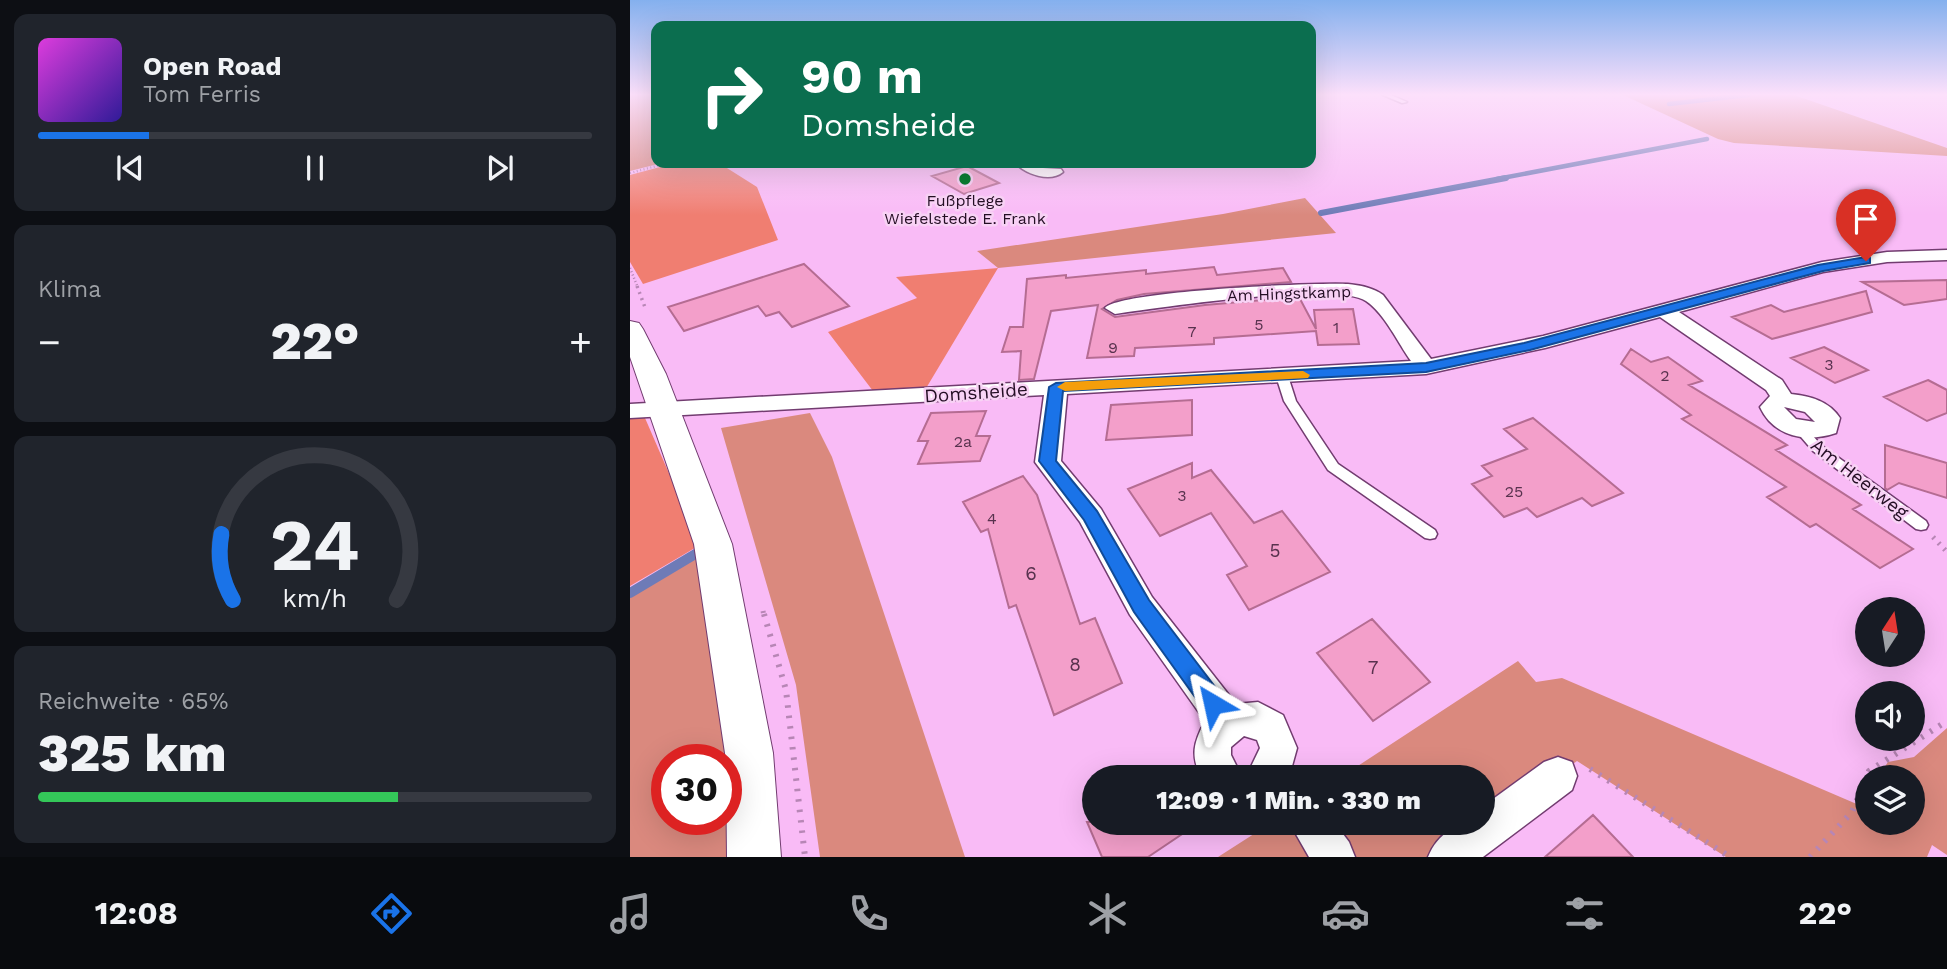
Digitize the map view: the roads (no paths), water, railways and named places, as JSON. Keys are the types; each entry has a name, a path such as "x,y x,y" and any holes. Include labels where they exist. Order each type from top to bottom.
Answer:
{"street":[{"path":"1033,168 1041,172 1056,172"},
{"name":"Domsheide","path":"647,410 1426,367 1486,357 1822,267 1887,257 1947,255"},
{"name":"Am Hingstkamp","path":"1115,308 1295,290 1357,290 1374,297 1426,367"},
{"name":"Am Heerweg","path":"1664,311 1774,385 1784,400 1810,405 1828,418 1827,427 1821,430 1801,430"},
{"path":"630,329 652,374 647,410 713,544 749,753 754,857"},
{"path":"1056,387 1048,461 1091,516 1141,606 1228,723"},
{"path":"1214,765 1212,744 1219,731 1240,718 1254,718 1265,723 1274,733 1279,745 1275,765"},
{"path":"1449,857 1558,776"},
{"path":"1318,835 1334,857"}],"lane":[{"path":"1282,376 1290,401 1333,467 1430,534"},
{"name":"Am Heerweg","path":"1801,430 1817,448 1921,525"}],"waterway":[{"path":"1497,179 1707,139"},
{"path":"1321,213 1506,178"},
{"path":"630,593 697,553"}],"place":[{"name":"Fußpflege Wiefelstede E. Frank","path":"965,179"}]}
